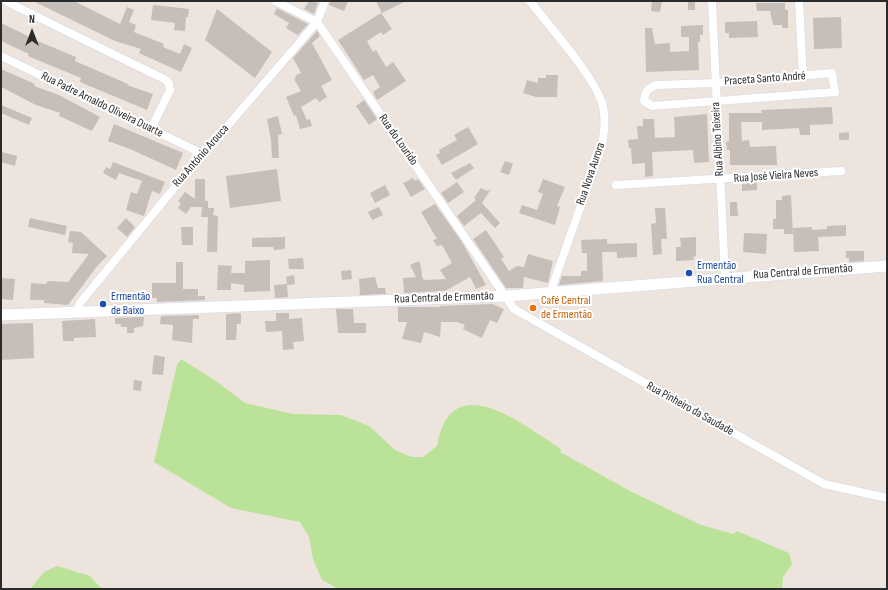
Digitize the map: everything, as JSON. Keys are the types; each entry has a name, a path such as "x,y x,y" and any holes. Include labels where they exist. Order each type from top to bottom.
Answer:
{"street":[{"path":"6,1 166,80 169,84 170,90 152,129"},
{"name":"Rua do Lourido","path":"275,1 317,22 507,296"},
{"name":"Rua António Arouca","path":"77,312 80,304 203,154 317,22 325,1"},
{"name":"Rua Nova Aurora","path":"530,1 591,81 603,106 605,127 602,146 550,293"},
{"name":"Rua Albino Teixeira","path":"712,1 725,278"},
{"path":"799,1 803,76"},
{"name":"Rua Padre Arnaldo Oliveira Duarte","path":"1,56 203,154"},
{"name":"Praceta Santo André","path":"832,74 835,92 652,106 644,102 645,93 656,85 716,83 803,76 832,74"},
{"name":"Rua José Vieira Neves","path":"616,185 841,171"},
{"name":"Rua Central de Ermentão","path":"1,315 507,296 887,266"},
{"name":"Rua Pinheiro da Saudade","path":"507,296 514,310 824,484 887,498"}],"green space":[{"path":"181,359 213,379 245,403 293,414 341,415 369,426 395,450 412,457 423,457 437,446 445,422 457,409 472,405 490,408 509,416 528,427 561,449 560,452 632,492 701,525 733,534 737,531 789,553 792,564 783,577 782,589 338,589 322,580 313,559 309,537 300,522 231,508 154,462 177,365"},
{"path":"57,566 90,576 102,589 30,589 44,572"}],"building":[{"path":"33,1 74,1 120,24 127,7 134,10 129,22 136,25 134,32 164,44 163,47 180,54 184,44 192,48 181,72 139,53 141,49 115,41"},
{"path":"309,1 318,3 314,14 304,9"},
{"path":"330,1 348,1 344,11 329,5"},
{"path":"376,1 406,1 382,13"},
{"path":"652,1 662,1 660,12 651,11"},
{"path":"688,1 695,1 695,10 688,10"},
{"path":"756,3 785,3 785,10 788,10 788,28 782,28 782,25 773,25 770,11 757,11"},
{"path":"153,5 189,9 188,17 186,17 185,31 174,30 175,23 151,20"},
{"path":"277,8 308,24 298,35 286,28 289,23 274,14"},
{"path":"217,9 272,52 255,78 205,40"},
{"path":"381,13 392,29 383,35 381,32 367,41 373,52 376,50 386,67 393,62 406,81 377,100 373,92 380,87 373,75 364,80 338,40"},
{"path":"841,17 842,48 814,49 813,18"},
{"path":"757,21 758,37 729,38 729,33 725,33 725,22"},
{"path":"1,23 28,37 76,57 75,61 128,84 127,85 153,94 147,110 80,82 81,78 28,56 29,54 1,41"},
{"path":"703,25 703,35 700,35 700,42 698,42 699,70 646,72 645,28 652,28 655,44 670,43 670,52 689,51 689,37 681,37 681,26"},
{"path":"317,31 320,36 312,43 332,80 321,86 327,97 319,102 316,98 301,107 307,120 310,119 312,126 300,129 296,115 294,116 286,97 301,91 294,79 296,78 295,76 301,73 293,58"},
{"path":"1,69 35,84 34,86 59,95 100,117 92,131 59,116 60,113 36,105 1,87"},
{"path":"546,75 558,75 557,97 536,97 523,93 527,80 538,83 538,78 546,78"},
{"path":"364,100 377,119 369,125 356,106"},
{"path":"1,105 32,118 29,125 1,113"},
{"path":"832,107 833,124 810,125 810,135 800,135 799,128 762,130 762,122 741,122 742,141 749,140 750,147 776,146 777,165 730,165 730,150 727,150 726,142 729,141 729,113 762,113 761,110"},
{"path":"707,114 709,162 694,163 693,150 652,152 653,176 645,177 645,163 632,164 631,148 629,148 628,140 638,139 637,126 643,126 643,119 654,119 655,138 675,137 674,117"},
{"path":"278,116 282,134 278,135 279,158 272,158 271,140 267,119"},
{"path":"114,124 183,153 176,170 130,149 108,141"},
{"path":"468,127 478,144 442,165 436,155 440,153 439,150 457,140 454,135"},
{"path":"849,132 849,140 839,140 839,133"},
{"path":"2,152 17,156 15,166 1,162"},
{"path":"505,161 513,164 509,175 500,172"},
{"path":"113,162 165,182 160,194 152,191 144,216 126,210 131,192 137,194 142,181 119,173 116,180 103,173 106,167 110,169"},
{"path":"470,163 474,168 456,180 451,173"},
{"path":"277,169 281,201 230,208 226,176"},
{"path":"413,178 415,181 418,179 425,189 411,197 403,183"},
{"path":"195,179 205,179 205,201 208,201 208,208 214,208 213,215 218,216 217,252 207,252 208,217 201,217 202,207 191,207 186,214 178,208 181,204 178,201 185,192 195,199"},
{"path":"543,179 565,187 557,206 560,207 555,225 519,213 522,205 537,210 543,194 538,192"},
{"path":"457,182 464,192 448,203 441,193"},
{"path":"757,183 757,190 742,191 742,184"},
{"path":"385,185 390,195 375,203 370,193"},
{"path":"481,188 487,191 491,189 482,203 500,223 495,228 481,213 464,226 457,216 476,200 474,198"},
{"path":"791,195 793,234 784,234 784,229 773,229 773,219 776,219 776,200 782,200 782,196"},
{"path":"730,202 737,202 738,216 730,216"},
{"path":"435,204 462,242 486,285 476,289 470,277 445,291 404,293 403,278 416,277 410,265 419,261 424,280 446,279 440,270 452,263 442,245 437,246 433,240 437,239 421,212"},
{"path":"379,207 383,215 372,220 368,212"},
{"path":"655,208 665,208 667,239 661,239 662,254 653,255 651,224 656,223"},
{"path":"30,218 67,226 65,235 28,227"},
{"path":"126,218 135,227 127,237 117,228"},
{"path":"846,225 846,236 818,237 819,251 794,252 793,228 812,227 812,230 827,229 827,226"},
{"path":"181,227 193,227 193,245 182,245"},
{"path":"486,230 504,257 501,259 509,271 517,266 524,267 528,254 553,261 548,283 524,277 523,288 506,288 473,239"},
{"path":"70,231 81,232 107,256 98,265 68,305 44,303 44,300 30,300 31,283 46,284 48,281 68,282 89,254 72,253 73,243 68,242"},
{"path":"744,233 767,234 766,254 743,252"},
{"path":"285,237 285,249 274,250 273,247 252,247 252,238"},
{"path":"696,237 696,256 693,257 694,260 676,261 676,247 681,247 680,238"},
{"path":"607,239 607,244 637,243 637,257 617,258 617,252 602,252 603,281 559,285 562,276 581,276 581,271 587,271 587,253 582,253 581,240"},
{"path":"846,251 864,251 864,261 849,262 849,258 846,258"},
{"path":"303,258 304,269 289,269 288,259"},
{"path":"270,260 270,291 244,292 244,285 231,283 231,290 217,290 218,265 232,266 231,273 245,273 245,261"},
{"path":"176,262 183,262 183,289 198,289 198,296 205,296 205,300 157,302 157,298 152,298 152,283 176,283"},
{"path":"351,270 352,279 342,280 341,271"},
{"path":"294,275 295,284 287,285 288,297 275,298 274,285 287,284 286,277"},
{"path":"375,277 378,288 385,288 386,294 360,295 359,279"},
{"path":"1,278 15,279 13,300 1,299"},
{"path":"492,304 504,309 497,323 490,320 482,338 463,329 465,325 457,322 441,322 440,337 424,332 421,343 402,339 407,322 398,322 398,307 440,307"},
{"path":"336,309 353,309 354,323 366,323 366,333 338,333"},
{"path":"241,313 241,324 237,324 236,340 226,340 226,314"},
{"path":"276,313 289,313 289,319 302,318 304,341 293,342 294,349 283,350 282,331 266,332 265,321 276,321"},
{"path":"199,315 199,319 193,319 192,343 172,340 173,325 160,324 161,316"},
{"path":"144,317 143,326 134,328 134,333 127,333 127,327 121,327 121,324 115,324 115,318"},
{"path":"95,319 96,337 74,338 74,341 63,341 62,321"},
{"path":"33,323 34,358 1,360 1,324"},
{"path":"154,355 165,357 163,375 152,374"},
{"path":"134,380 142,381 141,391 133,390"}],"place":[{"name":"Ermentão Rua Central","path":"689,273"},
{"name":"Ermentão de Baixo","path":"103,304"},
{"name":"Café Central de Ermentão","path":"533,308"}]}
